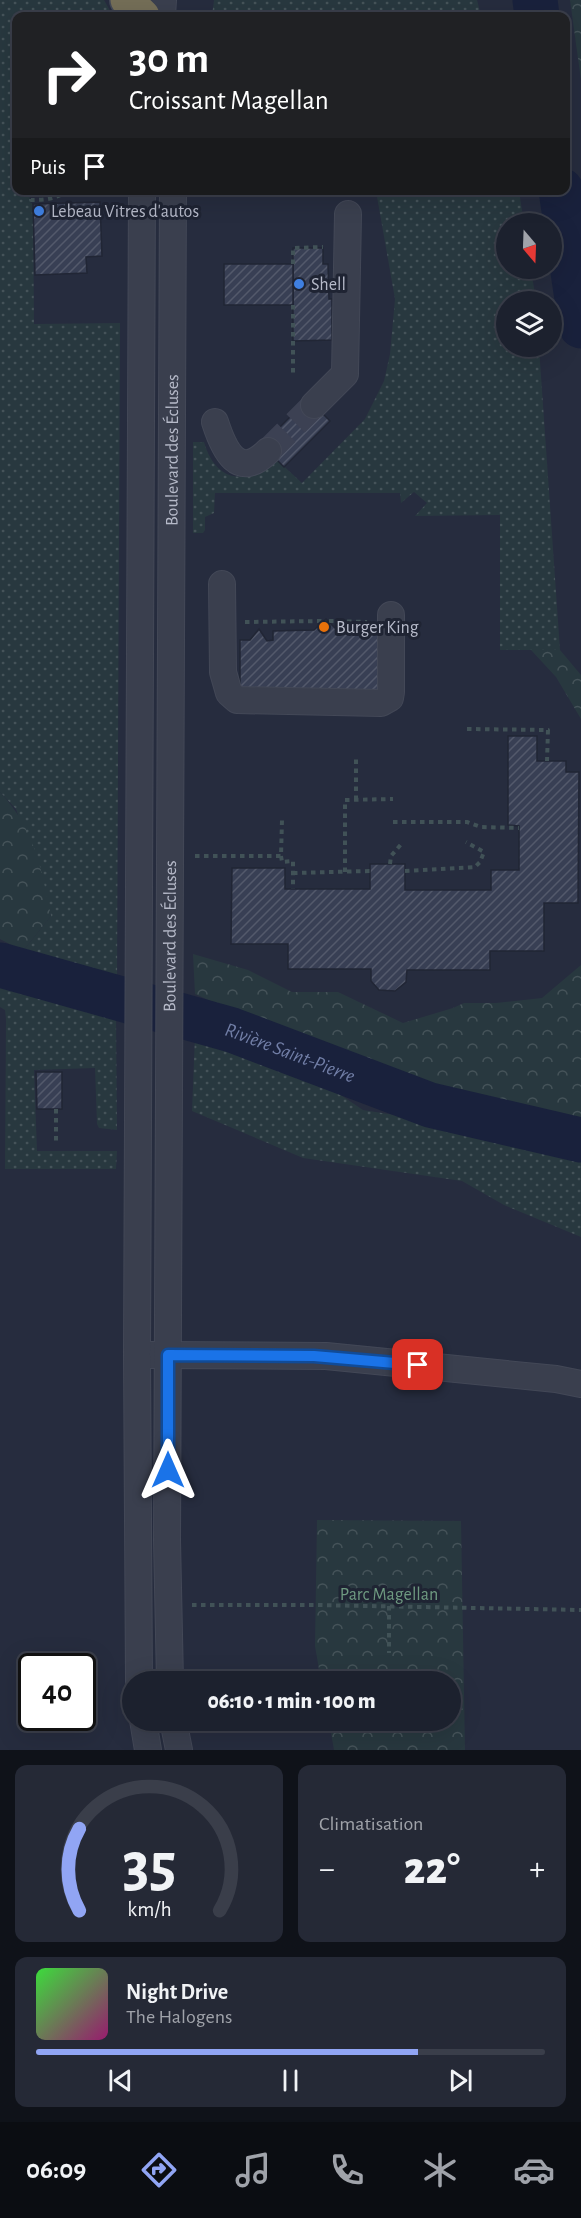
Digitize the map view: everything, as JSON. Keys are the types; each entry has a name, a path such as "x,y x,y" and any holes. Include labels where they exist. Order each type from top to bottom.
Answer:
{"highway":[{"path":"127,0 139,12"}],"street":[{"name":"Boulevard des Écluses","path":"139,1671 137,1355 142,195"},
{"name":"Boulevard des Écluses","path":"170,1671 167,1540 173,195"},
{"path":"314,405 345,375 348,214"},
{"path":"215,422 226,450 239,463 246,465 254,463 268,451"},
{"path":"222,584 223,672 229,693 237,700 386,701 390,698 391,692 383,618"},
{"path":"137,1355 320,1356 556,1379 581,1384"},
{"path":"144,1731 148,1750"},
{"path":"175,1731 179,1750"}],"path":[{"path":"31,195 31,200 38,202 53,200 61,195"},
{"path":"293,264 293,248 323,248"},
{"path":"293,305 293,374"},
{"path":"244,622 383,618"},
{"path":"467,729 548,730 547,762"},
{"path":"356,755 356,800"},
{"path":"345,872 345,800 393,800"},
{"path":"282,820 281,856 282,862 293,861 293,889"},
{"path":"393,822 467,822 482,827 519,828"},
{"path":"390,864 391,856 403,842"},
{"path":"405,870 474,867 480,862 483,852 465,842"},
{"path":"189,856 281,856"},
{"path":"293,873 370,872"},
{"path":"56,1109 56,1141"},
{"path":"186,1605 581,1610"},
{"path":"389,1606 389,1653"}],"green space":[{"path":"0,0 104,0 111,12 12,12 12,195 29,195 30,202 33,204 34,324 120,323 117,985 77,973 23,951 51,916 16,809 0,792"},
{"path":"214,0 477,0 480,12 212,12"},
{"path":"570,0 581,0 581,80"},
{"path":"377,195 520,195 522,213 496,213 496,279 533,279 534,291 496,291 496,357 540,357 560,650 500,650 500,515 415,516 427,503 414,492 401,503 400,493 215,493 214,513 205,517 205,530 203,533 193,533 193,442 204,442 209,456 224,473 243,476 265,468 276,459 302,483 365,419 384,381 390,354 395,299"},
{"path":"531,650 560,650 581,675 581,719 556,677"},
{"path":"0,792 12,806 29,835 40,865 51,916 23,951 0,939"},
{"path":"193,954 248,970 292,992 338,992 403,1023 464,1003 496,1003 542,998 581,965 581,1132 562,1123 519,1111 459,1103 389,1072 195,994"},
{"path":"0,970 116,1017 117,1130 99,1128 97,1124 95,1068 34,1070 37,1151 117,1151 116,1169 5,1169 6,1019 5,1010 0,1007"},
{"path":"195,1035 274,1056 311,1075 363,1110 496,1131 535,1145 552,1143 581,1149 581,1237 504,1205 462,1181 303,1158 192,1111"},
{"name":"Parc Magellan","path":"317,1520 461,1521 465,1750 334,1750 331,1731 461,1731 461,1671 319,1671 315,1646"}],"building":[{"path":"100,202 102,256 86,257 87,273 35,275 33,204"},
{"path":"293,248 323,248 323,264 328,264 329,299 332,299 332,340 293,341"},
{"name":"Shell","path":"224,264 293,264 293,305 224,305"},
{"path":"308,399 330,421 284,467 262,445"},
{"path":"326,619 338,631 378,631 378,695 240,696 240,640 250,640 259,629 267,641 273,640 273,631 314,630"},
{"path":"508,736 537,736 537,761 566,761 566,772 579,772 578,903 544,903 544,951 490,951 490,970 407,970 406,982 395,991 379,990 371,981 371,969 288,969 288,944 231,944 232,868 285,868 285,889 370,889 370,864 405,864 405,890 491,890 491,870 519,870 519,826 508,825"},
{"path":"36,1072 62,1072 62,1109 37,1109"}],"waterway":[{"path":"535,0 536,12"},
{"path":"562,195 581,326"},
{"name":"Rivière Saint-Pierre","path":"0,965 232,1030 430,1105 581,1140"}],"tunnel":[{"path":"268,451 314,405"}],"place":[{"name":"Lebeau Vitres d'autos","path":"39,211"},
{"name":"Shell","path":"299,284"},
{"name":"Burger King","path":"324,627"}],"route":[{"path":"168,1470 168,1355 314,1356 418,1365"}]}
